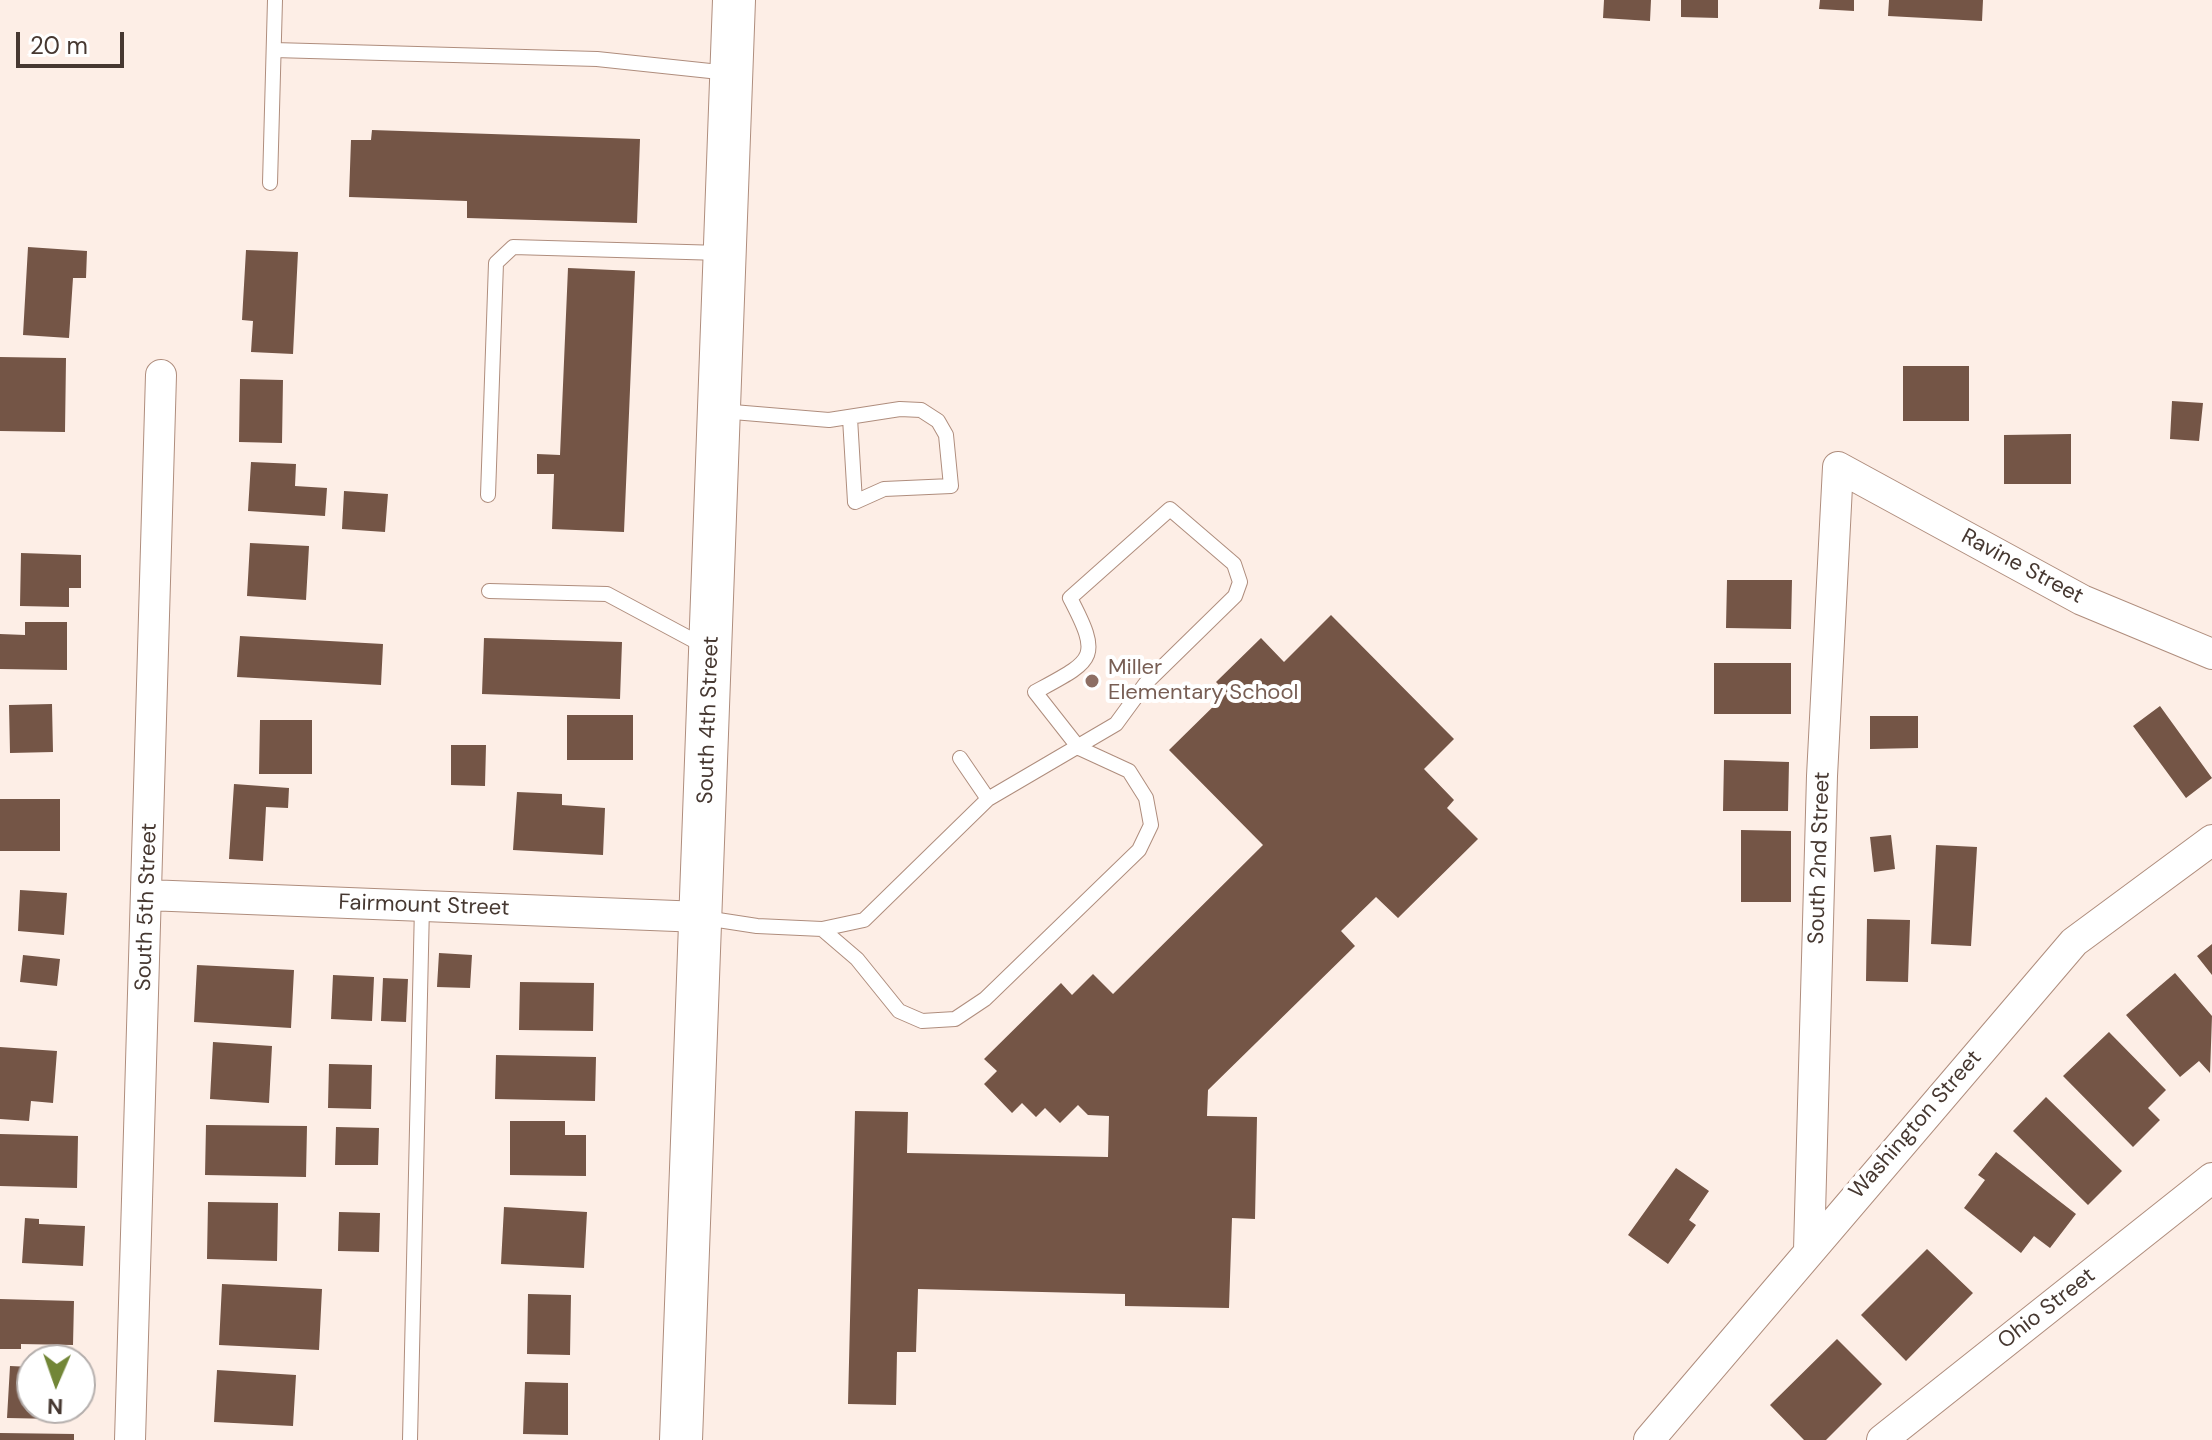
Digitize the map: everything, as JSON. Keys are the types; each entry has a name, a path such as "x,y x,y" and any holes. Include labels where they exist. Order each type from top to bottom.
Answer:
{"main road":[{"name":"South 4th Street","path":"681,1440 734,0"}],"street":[{"name":"South 5th Street","path":"130,1440 161,375"},
{"name":"Ravine Street","path":"1838,467 2082,600 2212,654"},
{"name":"South 2nd Street","path":"1809,1250 1822,776 1838,467"},
{"name":"Washington Street","path":"1649,1440 2074,942 2212,840"},
{"name":"Fairmount Street","path":"147,895 701,917"},
{"name":"Ohio Street","path":"1882,1440 2212,1178"}],"lane":[{"path":"270,183 275,0"},
{"path":"274,50 597,59 731,73"},
{"path":"488,495 496,263 513,247 726,253"},
{"path":"720,411 829,420 921,410 938,421 946,435 951,486 884,489 855,502 850,418"},
{"path":"701,917 757,926 822,929 864,920 988,799 1079,748 1116,724 1146,683 1235,596 1240,582 1234,564 1170,509 1070,598 1090,636 1090,649 1077,670 1035,692 1079,748 1129,771 1146,798 1151,825 1139,850 985,999 955,1019 922,1021 899,1011 857,959 822,929"},
{"path":"489,591 607,594 711,650"},
{"path":"960,758 988,799"},
{"path":"410,1440 422,906"}],"building":[{"path":"1604,0 1651,0 1650,21 1603,18"},
{"path":"1681,0 1718,0 1718,18 1681,17"},
{"path":"1820,0 1854,0 1854,11 1819,9"},
{"path":"1889,0 1983,0 1982,21 1888,16"},
{"path":"372,130 640,139 637,223 467,218 467,201 349,197 351,140 371,140"},
{"path":"28,247 87,251 86,278 73,278 69,338 23,335"},
{"path":"246,250 298,252 293,354 251,352 253,321 242,320"},
{"path":"568,268 635,271 624,532 552,529 554,474 537,474 537,454 560,455"},
{"path":"0,357 66,358 65,432 0,431"},
{"path":"1903,366 1969,366 1969,421 1903,421"},
{"path":"240,379 283,380 282,443 239,442"},
{"path":"2172,401 2203,403 2199,441 2170,439"},
{"path":"2071,434 2071,484 2004,484 2004,435"},
{"path":"251,462 296,464 295,486 327,488 325,516 248,511"},
{"path":"344,491 388,494 385,532 342,529"},
{"path":"250,543 309,546 306,600 247,596"},
{"path":"21,553 81,555 81,588 69,588 69,607 20,606"},
{"path":"1727,580 1792,580 1791,629 1726,628"},
{"path":"1331,615 1454,739 1424,769 1454,800 1447,808 1478,839 1398,918 1376,897 1341,931 1355,946 1208,1090 1207,1116 1257,1117 1255,1219 1232,1218 1229,1308 1125,1306 1125,1294 918,1289 916,1352 897,1352 896,1405 848,1404 855,1111 908,1112 907,1153 1108,1157 1109,1116 1088,1115 1078,1105 1060,1123 1045,1108 1036,1117 1022,1103 1012,1113 984,1084 997,1071 984,1059 1061,983 1072,995 1093,974 1113,994 1263,845 1169,750 1227,693 1216,682 1261,638 1284,662"},
{"path":"25,622 67,622 67,670 0,669 0,634 25,635"},
{"path":"240,636 383,644 381,685 237,677"},
{"path":"484,638 622,642 620,699 482,694"},
{"path":"1714,663 1791,663 1791,714 1714,714"},
{"path":"52,704 53,752 10,753 9,705"},
{"path":"2160,706 2212,778 2186,798 2133,726"},
{"path":"567,715 633,715 633,760 567,760"},
{"path":"1870,716 1918,716 1918,748 1870,749"},
{"path":"260,720 312,720 312,774 259,774"},
{"path":"451,745 486,745 485,786 451,785"},
{"path":"1724,760 1789,762 1788,811 1723,811"},
{"path":"234,784 289,788 288,808 266,807 263,861 229,859"},
{"path":"517,792 562,794 562,805 605,808 603,855 513,850"},
{"path":"0,799 60,799 60,851 0,851"},
{"path":"1741,830 1791,831 1791,902 1741,902"},
{"path":"1891,835 1895,869 1874,872 1870,837"},
{"path":"1936,845 1977,847 1971,946 1931,944"},
{"path":"20,890 67,893 64,935 18,931"},
{"path":"1867,919 1910,920 1908,982 1866,981"},
{"path":"2212,944 2212,975 2197,956"},
{"path":"439,953 472,955 470,988 437,987"},
{"path":"23,955 60,959 57,986 20,982"},
{"path":"197,965 294,970 291,1028 194,1022"},
{"path":"2175,973 2212,1016 2210,1073 2199,1061 2180,1077 2126,1015"},
{"path":"333,975 374,977 372,1021 331,1019"},
{"path":"383,978 408,979 406,1022 381,1021"},
{"path":"520,982 594,983 593,1031 519,1030"},
{"path":"2109,1032 2166,1090 2148,1108 2160,1120 2133,1147 2063,1076"},
{"path":"213,1042 272,1046 269,1103 210,1099"},
{"path":"0,1047 57,1051 53,1103 31,1101 29,1121 0,1119"},
{"path":"496,1055 596,1057 595,1101 495,1099"},
{"path":"329,1064 372,1065 371,1109 328,1108"},
{"path":"2046,1097 2122,1171 2088,1205 2013,1131"},
{"path":"510,1121 565,1121 565,1135 586,1135 586,1176 510,1175"},
{"path":"206,1125 307,1126 306,1177 205,1175"},
{"path":"336,1127 379,1128 378,1165 335,1165"},
{"path":"0,1134 78,1136 77,1188 0,1186"},
{"path":"1996,1152 2076,1214 2050,1248 2034,1236 2021,1253 1964,1208 1985,1180 1978,1175"},
{"path":"1676,1168 1709,1191 1689,1220 1696,1225 1668,1264 1628,1235"},
{"path":"208,1202 278,1203 277,1261 207,1259"},
{"path":"504,1207 587,1212 584,1268 501,1264"},
{"path":"339,1212 380,1213 379,1252 338,1251"},
{"path":"25,1218 39,1219 39,1224 85,1226 83,1266 22,1263"},
{"path":"1927,1249 1973,1293 1906,1361 1861,1315"},
{"path":"222,1284 322,1289 319,1350 219,1345"},
{"path":"528,1294 571,1295 570,1355 527,1354"},
{"path":"0,1299 74,1301 73,1344 16,1344 16,1349 0,1349"},
{"path":"1837,1339 1882,1384 1826,1440 1804,1440 1770,1405"},
{"path":"10,1366 16,1366 16,1418 7,1418"},
{"path":"217,1370 296,1375 293,1426 214,1422"},
{"path":"525,1382 568,1383 568,1435 523,1434"},
{"path":"0,1433 74,1434 74,1440 0,1440"}],"place":[{"name":"Miller Elementary School","path":"1092,681"}]}
